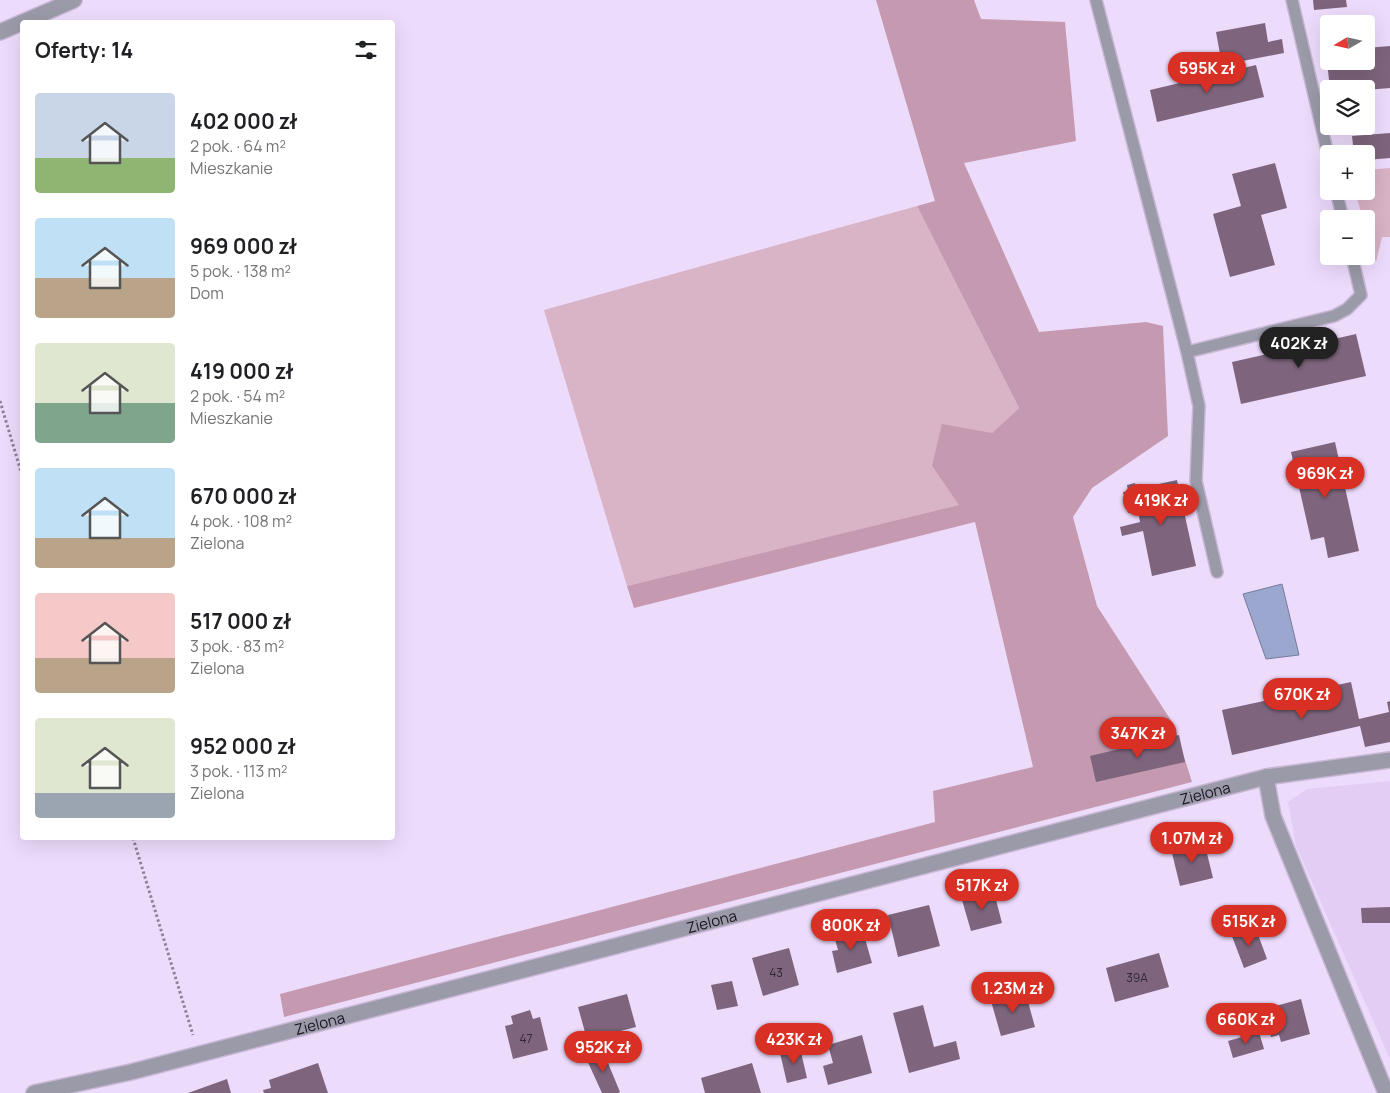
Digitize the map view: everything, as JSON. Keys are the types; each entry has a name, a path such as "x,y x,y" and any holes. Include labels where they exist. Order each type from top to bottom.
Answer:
{"street":[{"path":"28,20 74,0"},
{"path":"0,32 20,23"},
{"name":"Zielona","path":"34,1093 131,1072 1266,778 1390,760"},
{"path":"1266,778 1273,816 1386,1093"}],"lane":[{"path":"1096,0 1187,352 1199,406 1196,481 1217,572"},
{"path":"1292,0 1326,145"},
{"path":"1187,352 1334,316 1347,309 1361,295 1354,265"}],"path":[{"path":"0,401 20,468"},
{"path":"134,840 196,1044"}],"shaded area":[{"path":"876,0 974,0 981,19 1065,22 1076,141 964,163 1039,332 1146,322 1163,326 1168,436 1092,488 1073,517 1097,606 1174,725 1192,782 284,1017 280,994 935,822 933,791 1033,767 975,522 634,608 627,586 959,505 932,466 942,424 992,433 1019,408 917,206 935,201"},
{"path":"1390,168 1390,237 1382,237 1376,262 1375,210 1360,210 1358,200 1375,200 1375,169"},
{"path":"917,206 1019,408 992,433 932,466 960,505 627,586 544,310"},
{"path":"1390,781 1390,1059 1296,846 1288,802 1307,789"}],"water":[{"path":"1282,584 1299,655 1266,659 1243,594"}],"building":[{"path":"1313,0 1346,0 1347,7 1314,10"},
{"path":"1265,23 1268,42 1282,39 1284,53 1222,65 1216,32"},
{"path":"1390,46 1390,88 1375,89 1375,80 1329,80 1328,70 1375,70 1375,47"},
{"path":"1256,65 1264,97 1157,122 1150,90"},
{"path":"1390,133 1390,158 1375,159 1375,145 1353,145 1352,136"},
{"path":"1275,163 1287,208 1261,215 1275,265 1230,277 1213,214 1241,206 1232,174"},
{"path":"1356,334 1366,376 1241,404 1232,362"},
{"path":"1335,442 1359,551 1328,558 1324,537 1311,540 1291,452"},
{"path":"1177,480 1196,566 1152,576 1143,531 1122,536 1120,527 1140,522 1138,511 1128,513 1123,492 1128,491 1127,485 1135,483 1136,489"},
{"path":"1351,682 1359,719 1389,712 1387,702 1390,701 1390,742 1365,747 1360,726 1232,755 1222,710"},
{"path":"1179,735 1185,762 1096,782 1090,756"},
{"path":"1204,841 1213,878 1180,886 1171,849"},
{"path":"994,892 1002,923 971,931 962,900"},
{"path":"929,905 940,946 898,957 888,915"},
{"path":"1390,907 1390,923 1362,923 1361,908"},
{"path":"862,928 872,963 837,973 832,951 838,950 834,936"},
{"path":"1239,928 1241,935 1256,929 1267,959 1244,968 1230,931"},
{"path":"789,948 799,985 763,996 752,958"},
{"path":"1159,953 1169,987 1115,1002 1106,968"},
{"path":"732,981 738,1006 717,1010 711,985"},
{"path":"1025,991 1035,1027 1001,1036 991,1001"},
{"path":"627,994 636,1027 601,1036 602,1040 588,1043 578,1007"},
{"path":"1301,999 1310,1034 1281,1042 1279,1035 1271,1037 1269,1028 1276,1026 1272,1007"},
{"path":"923,1005 934,1047 956,1041 960,1059 909,1073 893,1013"},
{"path":"530,1010 533,1019 540,1017 548,1050 513,1059 505,1026 513,1024 511,1016"},
{"path":"1259,1032 1264,1049 1233,1058 1228,1041"},
{"path":"862,1035 872,1073 828,1085 823,1066 833,1063 828,1045"},
{"path":"800,1048 807,1078 787,1083 780,1053"},
{"path":"603,1051 620,1092 618,1093 602,1093 586,1058"},
{"path":"318,1063 328,1093 264,1093 263,1090 271,1088 269,1080"},
{"path":"752,1063 761,1093 705,1093 701,1078"},
{"path":"227,1079 231,1093 188,1093"}]}
